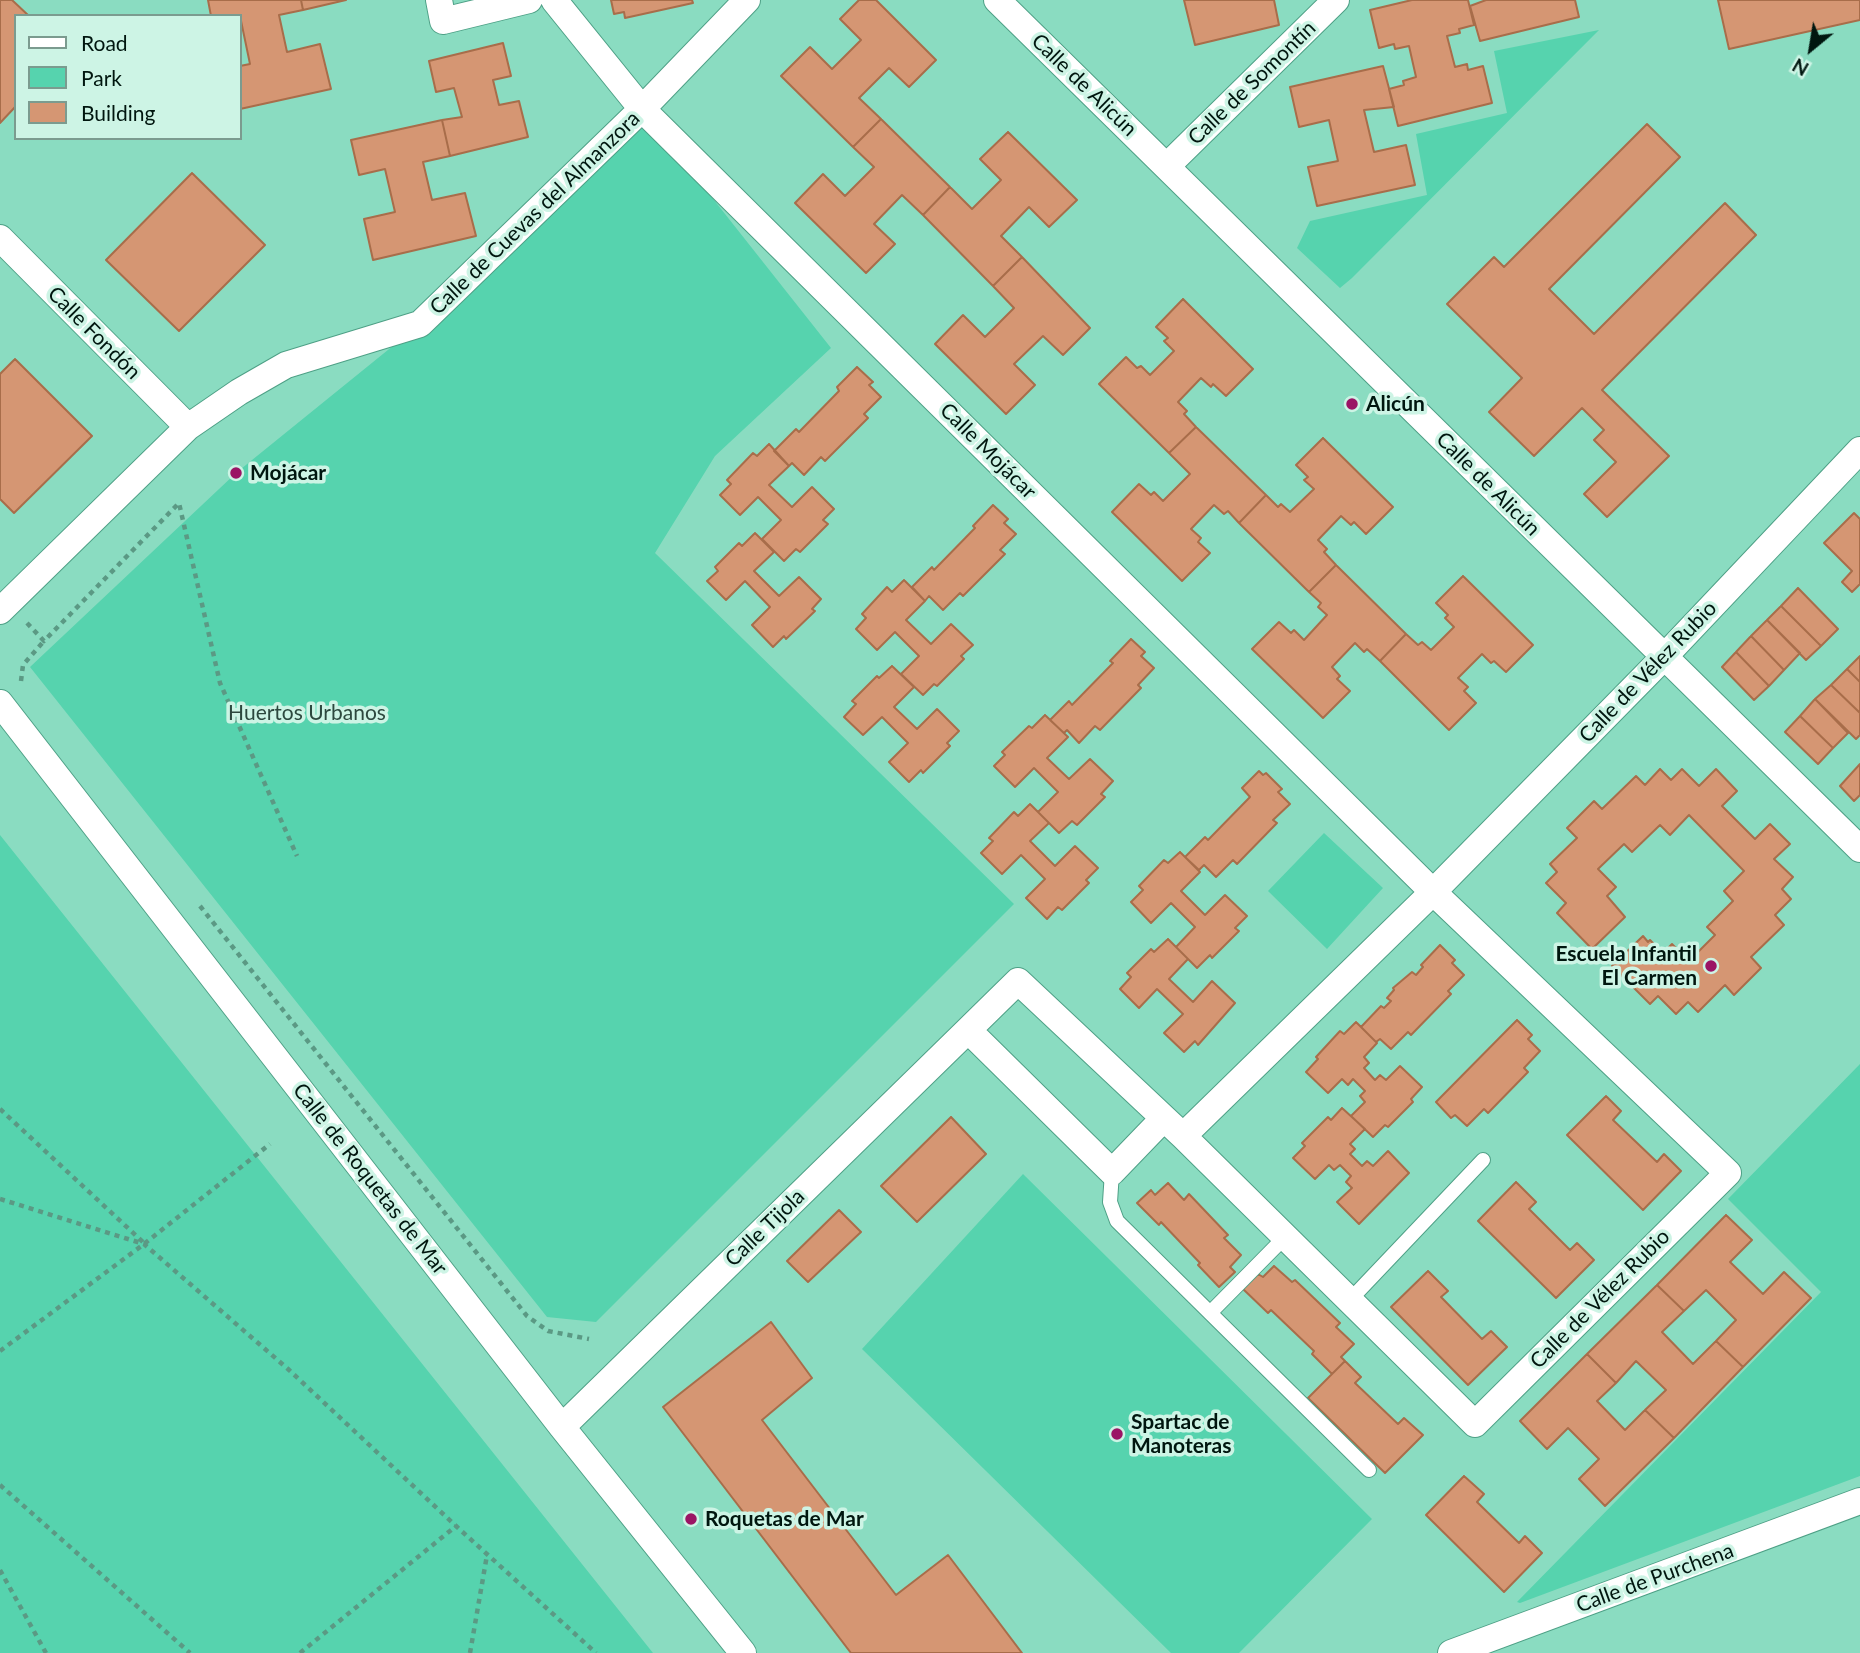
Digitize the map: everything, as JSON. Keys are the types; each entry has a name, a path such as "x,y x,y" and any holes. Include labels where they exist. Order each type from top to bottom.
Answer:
{"street":[{"path":"439,0 443,21 529,0"},
{"name":"Calle Mojácar","path":"554,0 642,109 1433,892"},
{"name":"Calle de Cuevas del Almanzora","path":"4,607 188,427 239,391 286,365 420,324 642,109 747,0"},
{"name":"Calle de Alicún","path":"997,0 1860,849"},
{"name":"Calle de Somontín","path":"1167,166 1328,4"},
{"name":"Calle Fondón","path":"0,238 188,427"},
{"name":"Calle de Vélez Rubio","path":"1433,892 1728,1173 1475,1424 1173,1127 1433,892 1664,657 1860,450"},
{"name":"Calle de Roquetas de Mar","path":"4,707 562,1427 743,1653"},
{"name":"Calle Tijola","path":"562,1427 1018,981 1173,1127"},
{"path":"968,1030 1112,1172 1173,1127"},
{"name":"Calle de Purchena","path":"1451,1653 1860,1501"}],"lane":[{"path":"1350,1300 1483,1160"},
{"path":"1112,1172 1110,1202 1117,1221 1369,1470"},
{"path":"1210,1314 1285,1237"}],"path":[{"path":"4,707 29,692 21,683 23,665 179,503 220,683 296,856"},
{"path":"4,607 44,641"},
{"path":"192,896 527,1315 548,1331 589,1339"},
{"path":"0,1109 144,1244 288,1369 596,1653"},
{"path":"0,1351 144,1244 270,1144"},
{"path":"0,1199 144,1244"},
{"path":"0,1485 190,1653"},
{"path":"300,1653 456,1526"},
{"path":"470,1653 487,1554"},
{"path":"0,1570 46,1653"}],"green space":[{"path":"1599,30 1340,288 1297,248 1310,221 1427,195 1416,134 1507,113 1494,51"},
{"name":"Huertos Urbanos","path":"642,109 831,348 715,456 655,553 1014,904 596,1322 547,1317 30,667 236,473 420,324"},
{"path":"1324,833 1383,888 1327,949 1268,891"},
{"path":"0,835 653,1653 0,1653"},
{"path":"1860,1064 1860,1476 1517,1602 1821,1292 1728,1199"},
{"name":"Spartac de Manoteras","path":"1023,1174 1372,1519 1239,1653 1171,1653 862,1349"}],"building":[{"path":"0,0 12,0 27,14 14,14 14,108 0,123"},
{"path":"208,0 301,0 303,10 279,15 287,52 320,44 331,89 242,109 242,66 250,64 242,14 211,14"},
{"path":"301,0 346,0 303,10"},
{"path":"611,0 692,0 693,3 625,18 624,12 614,14"},
{"path":"859,0 876,0 936,60 909,87 889,68 859,98 881,119 853,147 781,76 810,47 832,69 861,40 840,19"},
{"path":"1184,0 1274,0 1279,25 1195,45"},
{"path":"1412,0 1468,0 1474,25 1459,29 1460,33 1447,36 1455,67 1467,64 1468,70 1483,66 1492,103 1398,126 1389,89 1404,85 1403,81 1416,77 1409,46 1395,49 1394,44 1379,48 1370,10"},
{"path":"1486,0 1575,0 1579,17 1480,41 1470,6"},
{"path":"1718,0 1860,0 1860,20 1729,49"},
{"path":"503,43 511,76 493,80 499,105 519,101 528,137 450,156 442,120 462,117 454,88 436,92 429,61"},
{"path":"1383,66 1394,107 1364,110 1374,152 1406,145 1415,185 1317,206 1308,167 1338,161 1329,120 1299,127 1290,87"},
{"path":"881,119 950,187 923,215 902,195 874,224 895,244 866,273 795,203 823,174 845,196 874,167 853,147"},
{"path":"442,120 450,156 423,162 432,200 465,193 476,236 373,260 364,219 395,212 385,169 359,175 351,140"},
{"path":"1647,124 1680,157 1549,289 1594,334 1725,203 1756,235 1602,390 1669,456 1607,517 1584,494 1616,462 1594,440 1604,430 1582,408 1534,456 1489,412 1522,378 1447,304 1494,257 1504,267"},
{"path":"1008,132 1077,200 1049,227 1029,207 1001,236 1022,257 993,286 923,215 950,187 972,209 1001,180 980,159"},
{"path":"192,173 265,245 179,331 106,260"},
{"path":"1022,257 1090,328 1063,355 1043,336 1014,364 1035,385 1006,414 935,344 963,315 985,337 1014,308 993,286"},
{"path":"1183,299 1253,369 1226,396 1213,384 1211,387 1201,378 1178,402 1187,411 1184,414 1196,427 1169,453 1099,384 1126,357 1137,368 1141,366 1150,375 1174,351 1164,341 1168,338 1156,327"},
{"path":"15,359 92,436 14,513 0,499 0,374"},
{"path":"857,367 873,382 869,385 881,397 864,414 868,418 825,461 821,457 804,475 792,463 789,466 774,451 796,429 799,432 839,391 837,387"},
{"path":"1196,427 1266,495 1239,523 1228,511 1224,514 1214,505 1191,529 1201,538 1198,542 1210,553 1182,581 1112,512 1139,484 1151,495 1154,492 1163,501 1190,474 1169,453"},
{"path":"1323,438 1393,507 1366,534 1354,522 1351,525 1341,516 1318,540 1327,549 1324,552 1336,565 1309,592 1239,523 1266,495 1278,507 1281,504 1290,512 1314,489 1304,480 1308,477 1296,465"},
{"path":"769,444 789,466 769,485 792,507 812,487 834,509 823,520 828,524 800,552 796,549 784,561 762,539 781,520 758,497 740,515 720,495 731,484 727,480 753,453 757,456"},
{"path":"993,505 1008,519 1004,523 1016,534 1000,550 1005,554 963,596 960,593 943,610 929,596 925,601 912,587 932,567 934,570 975,528 973,526"},
{"path":"1854,513 1860,519 1860,584 1852,592 1842,582 1852,571 1824,543"},
{"path":"755,533 774,552 754,571 779,596 799,577 821,599 812,609 815,611 786,639 784,636 773,647 752,625 770,607 745,581 726,600 707,581 718,571 715,567 739,543 742,546"},
{"path":"1336,565 1406,634 1380,661 1367,649 1364,652 1355,643 1332,667 1340,676 1337,679 1350,691 1323,718 1252,649 1279,622 1291,633 1294,630 1304,640 1327,615 1318,607 1321,603 1309,592"},
{"path":"1463,576 1533,645 1506,672 1482,654 1458,678 1468,687 1464,691 1476,703 1449,730 1380,661 1406,634 1418,645 1422,642 1431,650 1454,627 1445,618 1448,615 1436,603"},
{"path":"904,580 925,601 906,620 931,644 951,624 973,645 961,656 964,659 937,686 934,684 923,695 901,674 919,656 895,632 877,650 856,629 866,618 862,614 887,587 892,592"},
{"path":"1798,588 1838,629 1821,646 1781,606"},
{"path":"1781,606 1821,646 1806,660 1767,620"},
{"path":"1767,620 1800,653 1784,670 1751,636"},
{"path":"1751,636 1784,670 1769,686 1736,652"},
{"path":"1131,639 1145,652 1141,656 1154,668 1138,685 1141,688 1100,730 1095,726 1079,743 1067,730 1064,733 1050,720 1069,701 1072,705 1113,663 1110,661"},
{"path":"1736,652 1769,686 1754,700 1722,667"},
{"path":"1860,656 1860,682 1847,669"},
{"path":"892,666 914,687 894,707 917,729 937,709 959,731 947,743 950,746 923,773 921,770 909,782 889,762 908,743 882,717 863,735 844,717 856,704 852,701 877,676 879,678"},
{"path":"1847,669 1860,682 1860,713 1831,685"},
{"path":"1831,685 1860,713 1860,735 1856,739 1815,699"},
{"path":"1815,699 1848,733 1833,748 1800,716"},
{"path":"1045,715 1068,737 1047,758 1069,779 1090,759 1113,781 1101,794 1105,797 1077,825 1072,821 1059,833 1038,812 1058,792 1034,768 1015,787 994,766 1005,755 1002,752"},
{"path":"1800,716 1833,748 1818,764 1785,732"},
{"path":"1860,764 1860,795 1854,801 1840,786"},
{"path":"1660,769 1671,780 1682,769 1699,786 1716,769 1737,791 1722,806 1755,839 1770,824 1790,844 1774,859 1793,877 1782,889 1791,899 1775,915 1784,925 1751,957 1761,968 1734,995 1725,985 1698,1012 1688,1002 1676,1014 1658,996 1650,1004 1612,966 1643,936 1663,953 1672,944 1689,961 1715,935 1707,927 1733,901 1724,891 1744,871 1689,815 1670,835 1660,825 1632,852 1624,844 1598,869 1616,887 1607,896 1625,917 1592,949 1557,913 1566,903 1546,883 1557,872 1550,864 1577,838 1567,828 1594,801 1602,809 1636,776 1645,785"},
{"path":"1259,771 1263,775 1266,773 1282,789 1278,792 1290,804 1273,820 1277,823 1237,864 1233,860 1216,877 1204,865 1199,870 1185,857 1205,837 1208,840 1250,797 1242,788"},
{"path":"1030,804 1049,823 1030,841 1055,866 1075,846 1098,868 1086,880 1089,883 1062,910 1058,907 1047,919 1026,898 1045,879 1021,855 1002,874 981,853 993,841 989,838 1014,812 1018,816"},
{"path":"1180,852 1200,872 1181,891 1205,915 1225,895 1247,916 1235,928 1239,931 1212,958 1210,955 1197,968 1176,947 1195,927 1171,903 1151,923 1131,902 1143,890 1139,886 1164,860 1168,863"},
{"path":"1168,939 1188,959 1169,979 1193,1002 1212,981 1235,1003 1198,1045 1195,1041 1184,1052 1164,1033 1183,1014 1157,989 1139,1008 1120,989 1131,977 1127,973 1151,949 1154,952"},
{"path":"1440,945 1455,960 1452,963 1464,975 1448,991 1451,994 1411,1035 1408,1032 1391,1049 1380,1039 1376,1042 1361,1027 1381,1006 1384,1008 1391,1001 1387,998 1393,988 1412,972 1416,975 1423,967 1421,965"},
{"path":"1517,1020 1532,1035 1528,1039 1540,1051 1524,1068 1528,1072 1488,1113 1484,1109 1467,1126 1455,1115 1451,1118 1436,1102"},
{"path":"1356,1022 1377,1043 1364,1057 1369,1063 1364,1068 1375,1080 1380,1075 1386,1080 1400,1066 1422,1087 1411,1099 1413,1102 1388,1127 1385,1125 1373,1137 1351,1116 1365,1102 1360,1096 1365,1091 1353,1079 1348,1085 1342,1079 1328,1093 1306,1072 1340,1031 1344,1034"},
{"path":"1606,1096 1621,1111 1613,1120 1657,1162 1664,1154 1681,1171 1643,1210 1567,1135"},
{"path":"1342,1108 1365,1129 1350,1144 1355,1149 1350,1154 1362,1166 1367,1161 1373,1166 1388,1151 1409,1173 1359,1224 1337,1202 1352,1188 1346,1182 1351,1176 1340,1165 1334,1170 1329,1165 1315,1179 1293,1158 1305,1146 1302,1143 1328,1117 1331,1120"},
{"path":"951,1117 986,1154 917,1222 881,1186"},
{"path":"1516,1182 1536,1202 1529,1209 1570,1250 1577,1243 1594,1260 1556,1298 1478,1221"},
{"path":"1168,1183 1184,1200 1189,1194 1228,1235 1224,1238 1241,1255 1230,1267 1235,1272 1219,1287 1161,1222 1159,1225 1137,1203 1151,1190 1155,1195"},
{"path":"839,1210 861,1232 808,1282 787,1261"},
{"path":"1726,1215 1752,1240 1730,1262 1763,1294 1784,1272 1811,1298 1743,1367 1716,1341 1736,1320 1706,1290 1684,1311 1657,1285"},
{"path":"1274,1266 1292,1282 1295,1280 1340,1323 1336,1327 1354,1344 1341,1357 1345,1361 1332,1374 1312,1354 1314,1351 1271,1310 1268,1313 1243,1289 1258,1274 1263,1277"},
{"path":"1428,1271 1448,1291 1441,1297 1482,1339 1491,1331 1507,1347 1468,1385 1391,1307"},
{"path":"1657,1285 1684,1311 1662,1332 1693,1364 1716,1341 1743,1367 1674,1438 1645,1410 1666,1390 1636,1361 1616,1383 1587,1354"},
{"path":"771,1322 812,1378 762,1420 896,1595 948,1555 1022,1653 851,1653 663,1407"},
{"path":"1587,1354 1616,1383 1597,1401 1625,1430 1645,1410 1674,1438 1605,1506 1579,1479 1599,1459 1568,1428 1547,1449 1520,1421"},
{"path":"1345,1361 1361,1377 1355,1383 1398,1424 1404,1418 1423,1435 1385,1473 1308,1398"},
{"path":"1464,1476 1484,1494 1477,1502 1519,1543 1525,1536 1542,1553 1504,1592 1426,1515"}],"place":[{"name":"Alicún","path":"1352,404"},
{"name":"Mojácar","path":"236,473"},
{"name":"Escuela Infantil El Carmen","path":"1711,966"},
{"name":"Spartac de Manoteras","path":"1117,1434"},
{"name":"Roquetas de Mar","path":"691,1519"}]}
